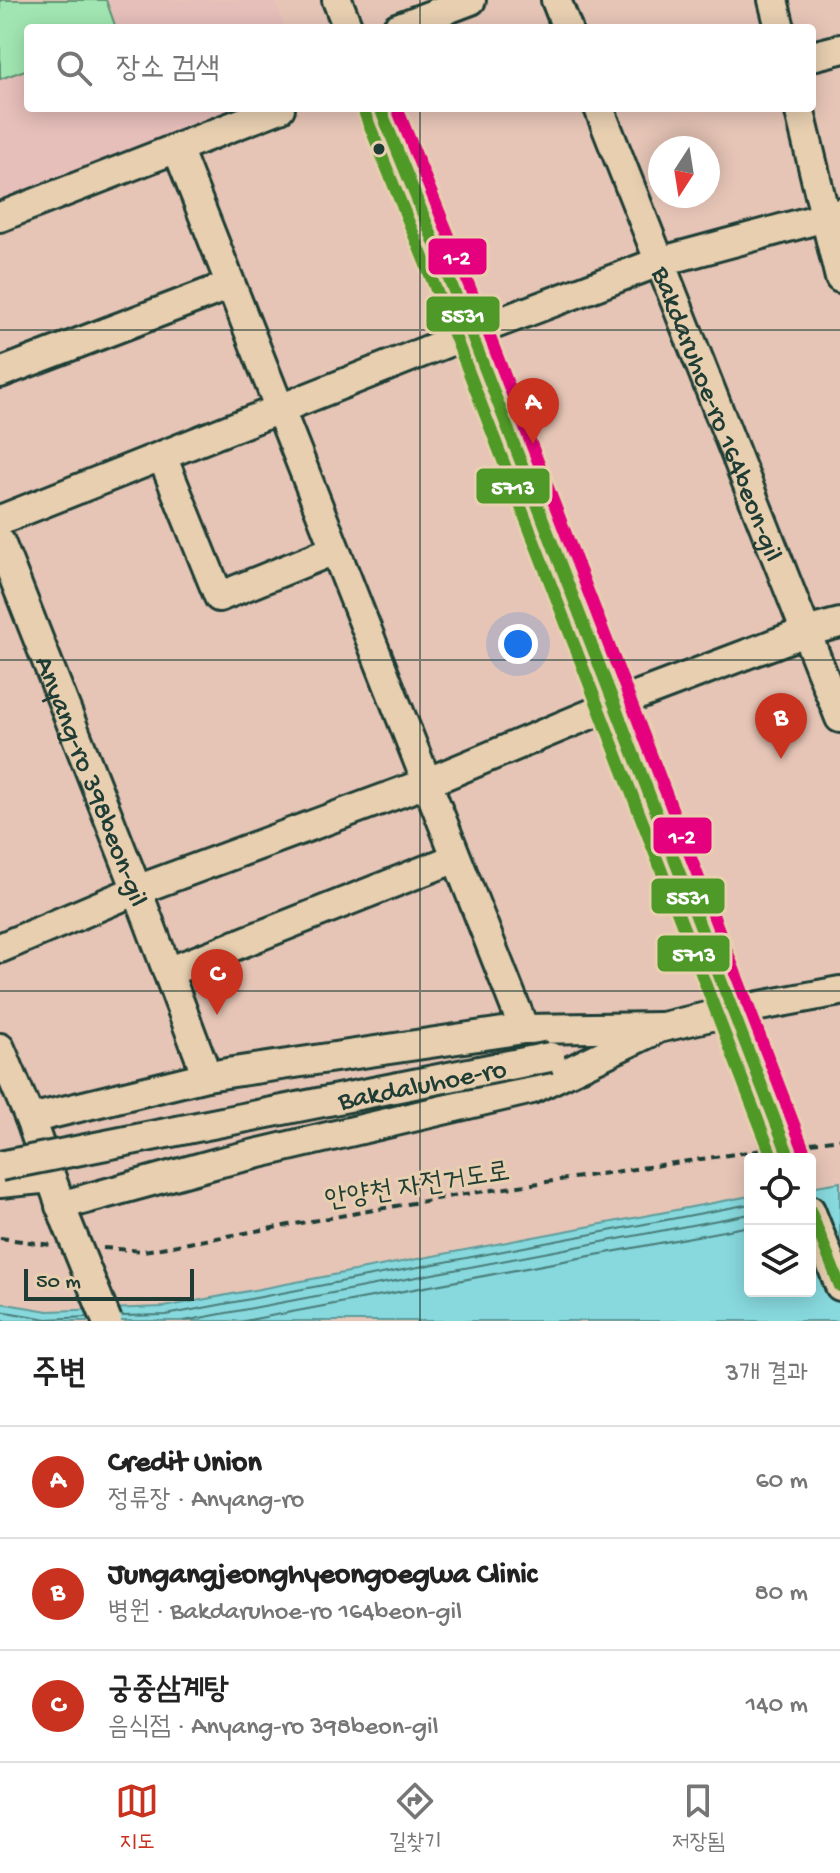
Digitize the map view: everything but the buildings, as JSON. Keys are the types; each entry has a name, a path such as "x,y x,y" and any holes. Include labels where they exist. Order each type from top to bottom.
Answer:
{"street":[{"path":"337,0 346,24"},
{"path":"408,24 471,0"},
{"path":"556,0 565,24"},
{"path":"773,0 779,24"},
{"path":"816,55 840,49"},
{"path":"0,217 270,112"},
{"path":"382,112 471,333 754,1070 799,1151"},
{"name":"Bakdaruhoe-ro 164beon-gil","path":"601,112 840,718"},
{"path":"800,112 833,214 840,278"},
{"path":"177,148 524,1029"},
{"path":"0,520 471,333 659,262 833,214"},
{"path":"0,373 230,285"},
{"path":"162,456 219,597 334,550"},
{"name":"Anyang-ro 398beon-gil","path":"0,542 207,1076"},
{"path":"0,948 137,890 426,783 615,704 805,632 840,623"},
{"path":"168,972 456,858"},
{"name":"Bakdaluhoe-ro","path":"0,1166 550,1057 661,1027 840,991"},
{"path":"30,1119 207,1076 524,1029 661,1027"},
{"path":"61,1224 221,1162 532,1089 661,1027"},
{"path":"0,1048 51,1178 61,1224 107,1321"},
{"path":"0,1183 51,1178"},
{"path":"816,1225 840,1286"}],"path":[{"path":"799,1151 840,1139"},
{"name":"안양천 자전거도로","path":"101,1248 144,1251 452,1196 762,1150"},
{"path":"0,1238 61,1224"}],"shaded area":[{"path":"0,0 275,0 284,24 24,24 24,112 223,112 0,201"}],"green space":[{"path":"0,0 106,0 115,24 24,24 24,70 0,79"}],"water":[{"path":"840,1182 840,1321 0,1321 0,1303 48,1311 164,1307 744,1197 744,1297 816,1297 816,1186"}],"transit line":[{"name":"5531","path":"382,112 471,333 788,1153"},
{"name":"1-2","path":"399,112 486,327 805,1153"},
{"name":"5713","path":"365,114 456,339 771,1153"},
{"name":"5531","path":"816,1225 840,1286"}],"place":[{"name":"Credit Union","path":"533,444"},
{"name":"Jungangjeonghyeongoegwa Clinic","path":"781,759"},
{"name":"궁중삼계탕","path":"217,1015"}]}
